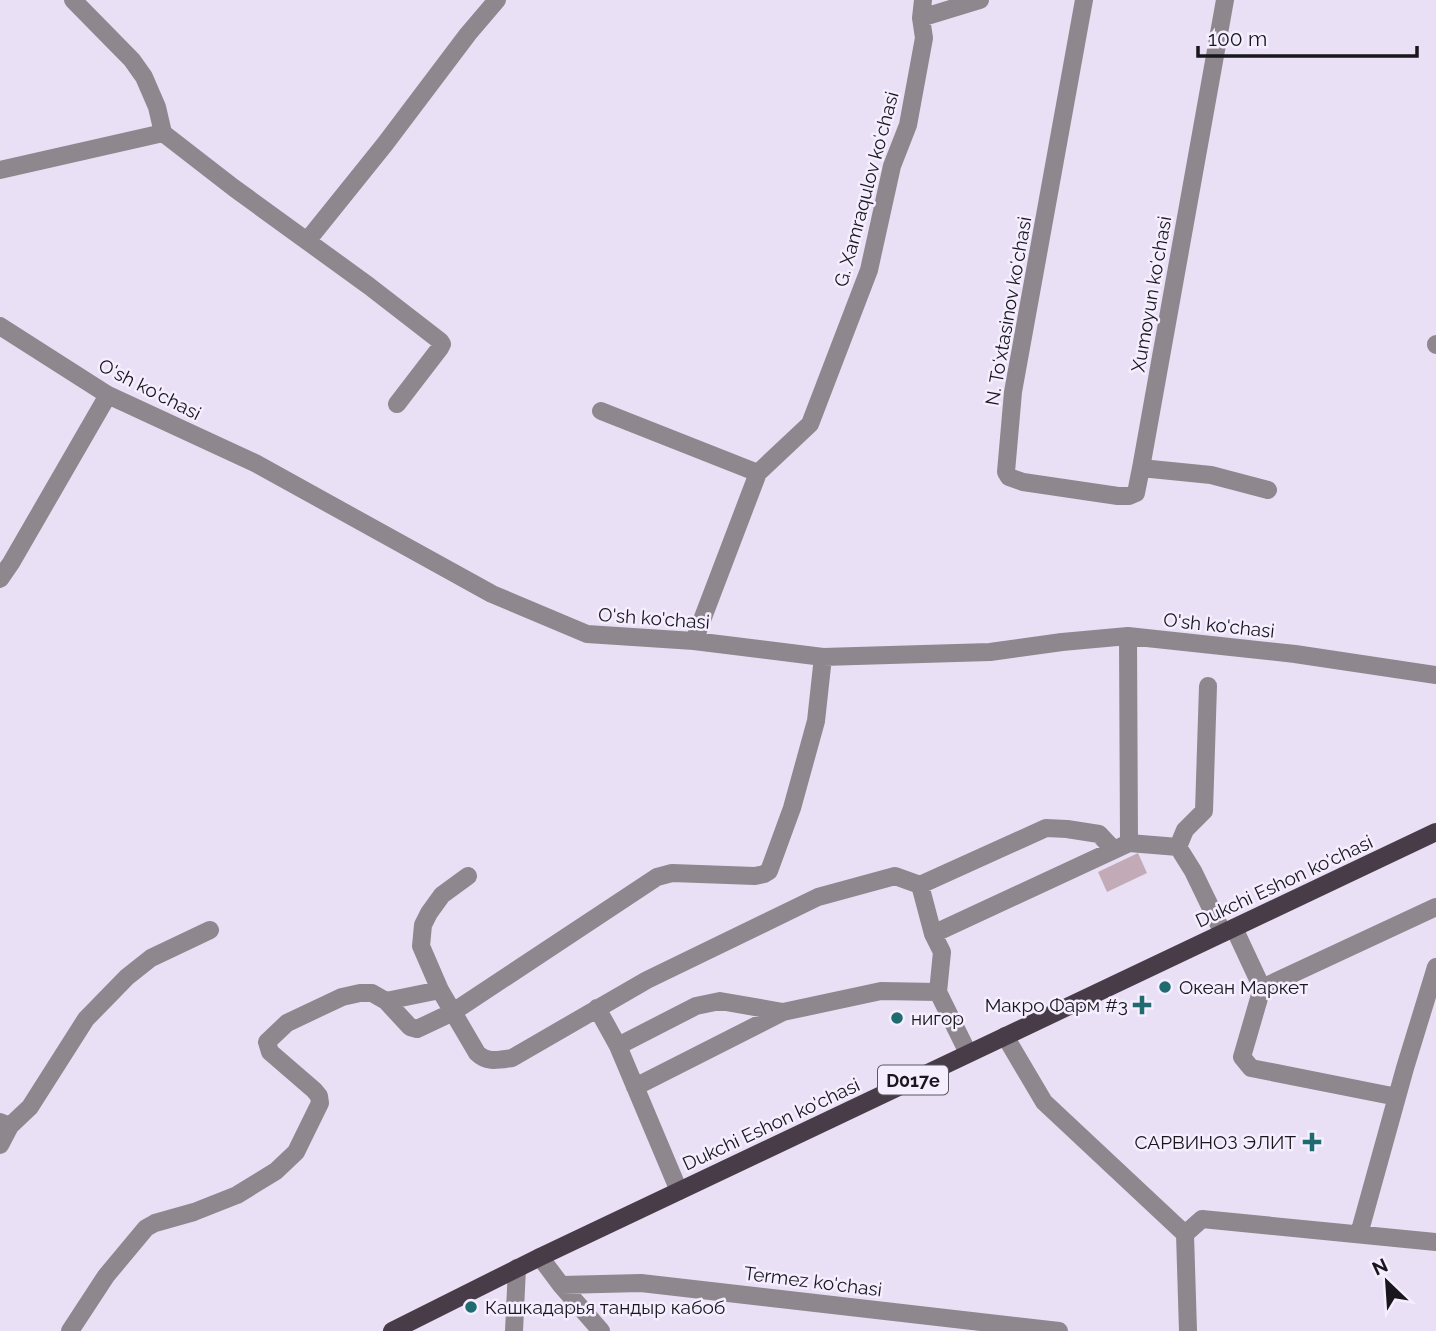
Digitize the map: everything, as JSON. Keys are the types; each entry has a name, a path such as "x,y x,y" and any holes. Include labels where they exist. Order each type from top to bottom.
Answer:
{"main road":[{"name":"Dukchi Eshon ko'chasi","path":"392,1331 540,1257 1436,832"}],"street":[{"path":"73,0 132,60 144,76 157,107 163,133 440,341 440,348 397,404"},
{"path":"307,241 497,0"},
{"path":"922,9 980,0"},
{"name":"N. Toʻxtasinov koʻchasi","path":"1084,0 1013,391 1006,472 1009,477 1023,482 1129,496 1136,493 1141,468"},
{"name":"Xumoyun koʻchasi","path":"1141,468 1224,0"},
{"name":"G. Xamraqulov koʻchasi","path":"694,641 758,473 810,424 869,270 892,166 908,125 924,38 922,9"},
{"path":"0,170 163,133"},
{"name":"O'sh ko'chasi","path":"0,326 108,394 255,463 492,594 587,634 694,641 823,657 990,652 1128,636 1295,654 1436,675"},
{"path":"0,579 108,394"},
{"path":"601,411 758,473"},
{"path":"1141,468 1211,475 1268,490"},
{"path":"1122,846 1128,636"},
{"path":"70,1331 106,1276 146,1228 237,1195 276,1171 296,1152 320,1103 314,1090 270,1052 267,1042 287,1023 342,996 372,993 386,1002 410,1027 417,1029 453,1012 657,877 672,873 755,876 769,871 792,808 816,721 823,657"},
{"path":"1178,847 1185,830 1204,811 1208,685"},
{"path":"468,876 442,895 429,913 423,925 421,947 440,990 477,1053 482,1059 494,1060 512,1058 647,980 818,897 895,876 920,886 1046,828 1099,834 1122,846"},
{"path":"933,934 1122,846 1178,847"},
{"path":"1178,847 1262,988 1242,1057 1251,1068 1397,1097"},
{"path":"920,886 933,934 942,952 938,992 968,1054"},
{"path":"1262,988 1436,907"},
{"path":"0,1145 5,1124 30,1107 86,1019 127,977 151,958 210,930"},
{"path":"1359,1234 1436,967"},
{"path":"386,1002 440,990"},
{"path":"635,1087 783,1012 881,991 938,992"},
{"path":"618,1046 709,1002 720,1001 783,1012"},
{"path":"597,1008 618,1046 679,1191"},
{"path":"1005,1036 1045,1102 1185,1234 1188,1331"},
{"path":"1185,1234 1202,1219 1436,1242"},
{"path":"540,1257 601,1331"},
{"path":"514,1331 517,1268"},
{"name":"Termez ko'chasi","path":"561,1285 641,1283 903,1322 1059,1331"}],"shaded area":[{"path":"1138,853 1147,873 1107,892 1098,872"}],"place":[{"name":"Океан Маркет","path":"1165,987"},
{"name":"Макро Фарм #3","path":"1142,1005"},
{"name":"нигор","path":"897,1018"},
{"name":"САРВИНОЗ ЭЛИТ","path":"1312,1142"},
{"name":"Кашкадарья тандыр кабоб","path":"471,1307"}]}
